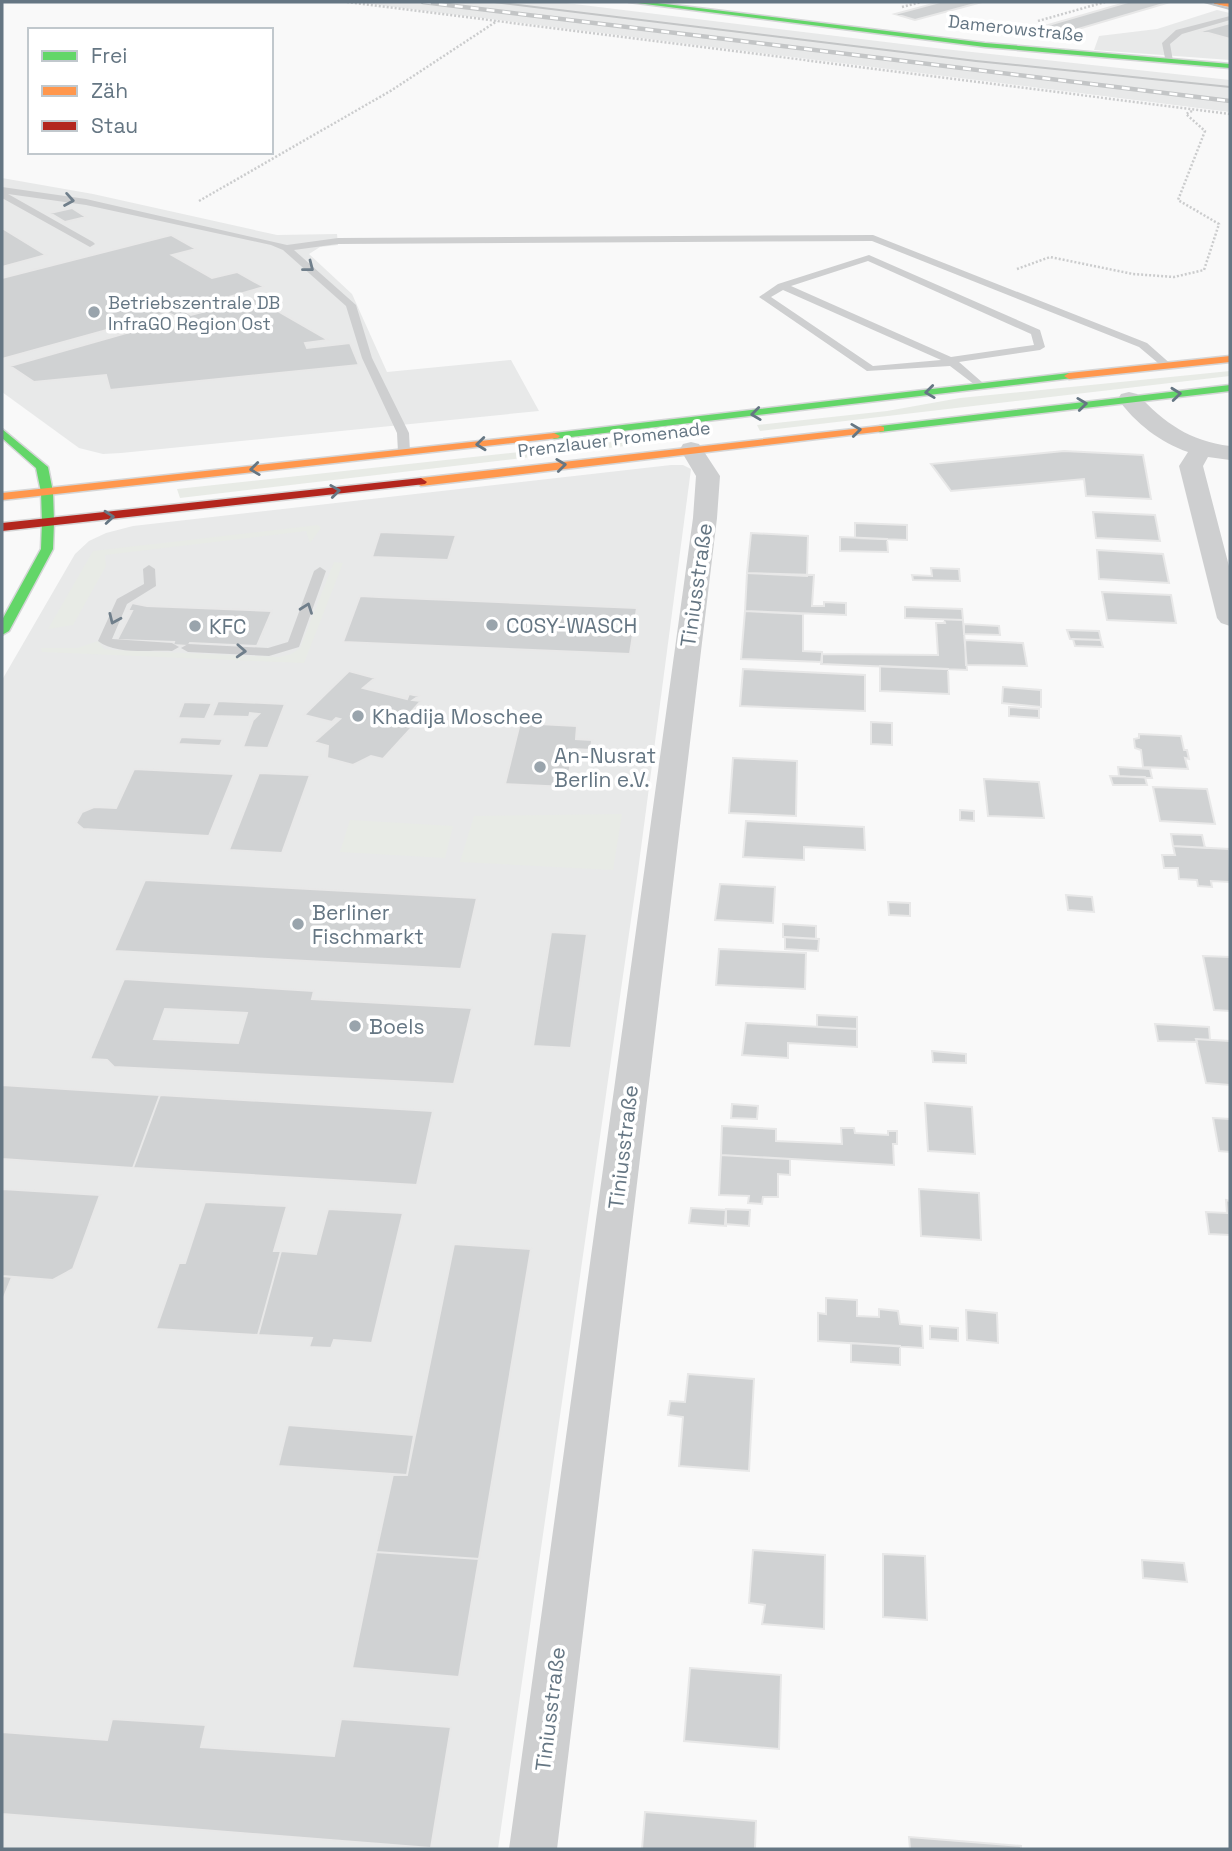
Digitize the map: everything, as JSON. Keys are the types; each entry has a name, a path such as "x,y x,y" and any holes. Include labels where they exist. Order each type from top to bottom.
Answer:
{"main road":[{"name":"Damerowstraße","path":"632,2 985,45 1230,66"},
{"path":"1217,2 1230,5"},
{"name":"Prenzlauer Promenade","path":"2,497 704,420 978,385 1230,359"},
{"name":"Prenzlauer Promenade","path":"2,527 170,511 1230,388"},
{"path":"2,432 42,467 47,492 48,523 47,549 2,631"}],"street":[{"path":"1129,399 1154,425 1200,451 1230,453"},
{"name":"Tiniusstraße","path":"533,1849 705,518 708,476 691,449"},
{"path":"1200,451 1191,466 1230,618"}],"lane":[{"path":"1169,61 1166,43 1180,32 1230,18"},
{"path":"2,192 18,191 157,217 286,248 351,305 367,358 403,433 404,452"},
{"path":"2,192 90,244"},
{"path":"286,248 338,241 873,238 1143,345 1168,366"},
{"path":"869,258 1036,332 1040,347 952,361 871,369 764,297 782,286 869,258"},
{"path":"782,286 952,361 978,385"},
{"path":"149,569 150,586 122,602 105,641 118,645 172,647"},
{"path":"188,648 269,652 294,644 320,571"}],"path":[{"path":"347,2 1230,114"},
{"path":"898,8 921,2"},
{"path":"1033,22 1105,2"},
{"path":"199,201 392,90 497,20"},
{"path":"984,281 1050,257 1133,274 1174,277 1204,270 1219,223 1178,200 1205,131 1186,114 1193,110"}],"shaded area":[{"path":"355,2 558,2 935,48 1230,80 1230,112"},
{"path":"1217,10 1230,13 1230,60 1094,50 1099,36 1157,29"},
{"path":"2,178 93,194 277,235 337,234 338,245 320,247 309,254 352,294 387,372 511,360 539,411 121,453 103,454 79,448 2,392"},
{"path":"1230,371 1230,376 760,431 757,425 887,411 960,398"},
{"path":"622,441 625,446 180,498 177,489"},
{"path":"683,465 691,469 638,871 498,1849 2,1849 2,680 75,554 89,541 106,533 133,526"},
{"path":"318,525 321,528 310,543 306,531 105,555 106,566 73,625 48,629 93,551"},
{"path":"334,562 343,563 304,663 42,652 41,648 77,648 98,641 104,649 114,650 279,657 291,654 300,648"},
{"path":"622,814 613,870 460,862 474,816"},
{"path":"350,820 453,826 445,858 340,852"}],"building":[{"path":"940,2 982,2 915,20 895,14"},
{"path":"1128,2 1170,2 1068,32 1045,26"},
{"path":"1230,23 1230,39 1201,31"},
{"path":"72,208 86,217 65,222 50,213"},
{"path":"2,228 46,255 2,267"},
{"name":"Betriebszentrale DB InfraGO Region Ost","path":"171,235 196,249 172,255 212,278 237,272 264,287 183,310 191,315 255,298 328,340 305,343 307,348 350,343 359,365 110,390 106,375 34,382 10,366 179,318 168,313 2,359 2,278"},
{"path":"1064,451 1143,455 1151,499 1086,496 1084,479 951,491 931,464"},
{"path":"1093,512 1155,515 1160,541 1096,538"},
{"path":"855,523 907,525 907,540 855,538"},
{"path":"380,532 456,535 448,560 372,557"},
{"path":"751,533 808,536 807,576 747,573"},
{"path":"840,537 887,539 888,552 840,551"},
{"path":"1097,550 1163,554 1169,583 1099,579"},
{"path":"931,568 959,569 960,581 913,580 912,575 932,576"},
{"path":"747,573 814,575 812,606 824,606 824,602 846,603 846,615 745,611"},
{"path":"1102,592 1171,595 1176,623 1107,620"},
{"name":"COSY-WASCH","path":"360,596 637,608 630,654 343,642"},
{"name":"KFC","path":"132,603 147,606 272,611 257,646 190,643 188,646 173,645 174,642 117,640 132,611 128,611"},
{"path":"905,607 962,609 963,620 905,618"},
{"path":"745,611 803,614 803,651 822,652 822,662 741,659"},
{"path":"944,620 963,620 967,670 821,664 822,654 938,655 936,623 945,623"},
{"path":"964,624 999,626 1000,635 964,634"},
{"path":"1067,630 1099,631 1101,640 1070,639"},
{"path":"1073,639 1101,640 1103,647 1075,646"},
{"path":"965,640 1023,643 1027,666 966,665"},
{"path":"880,666 948,669 949,694 880,691"},
{"path":"743,669 865,675 865,711 740,706"},
{"name":"Khadija Moschee","path":"349,671 375,678 363,688 407,699 409,694 419,696 413,700 421,701 403,721 415,724 383,759 371,756 353,765 327,758 328,746 314,742 340,719 336,718 332,722 304,715"},
{"path":"1003,687 1041,690 1041,707 1002,703"},
{"path":"218,701 285,704 268,748 243,747 253,720 259,714 250,713 249,717 212,716"},
{"path":"184,702 212,703 205,719 178,718"},
{"path":"1009,707 1039,709 1039,718 1009,716"},
{"path":"871,722 892,723 892,745 871,744"},
{"name":"An-Nusrat Berlin e.V.","path":"520,723 577,726 576,739 592,740 591,750 573,749 567,787 505,784"},
{"path":"1139,734 1181,736 1189,759 1185,758 1188,769 1143,767 1141,750 1135,748 1134,739 1139,738"},
{"path":"181,737 223,739 220,746 178,744"},
{"path":"733,758 797,761 796,816 729,813"},
{"path":"1118,767 1150,769 1152,778 1119,776"},
{"path":"134,769 234,774 209,836 83,829 76,823 82,812 94,807 116,808"},
{"path":"259,773 310,775 282,853 229,850"},
{"path":"1110,776 1145,777 1147,785 1113,785"},
{"path":"984,779 1039,782 1044,818 988,816"},
{"path":"1153,787 1207,789 1215,824 1160,821"},
{"path":"960,810 974,811 974,821 960,820"},
{"path":"746,821 864,827 865,850 804,847 804,860 743,857"},
{"path":"1171,834 1202,835 1205,848 1173,846"},
{"path":"1173,846 1229,849 1230,882 1211,881 1212,887 1198,886 1197,880 1179,879 1178,868 1164,868 1162,855 1175,855"},
{"name":"Berliner Fischmarkt","path":"145,880 477,898 461,969 114,951"},
{"path":"720,884 775,887 773,923 715,920"},
{"path":"1066,895 1092,897 1094,912 1068,910"},
{"path":"888,902 910,903 910,916 889,915"},
{"path":"783,924 816,926 816,939 783,937"},
{"path":"551,932 587,934 571,1048 533,1046"},
{"path":"785,937 819,939 818,951 785,949"},
{"path":"719,949 806,953 805,989 716,985"},
{"path":"1203,956 1230,957 1230,1011 1214,1010"},
{"name":"Boels","path":"124,979 314,991 312,999 472,1008 454,1084 114,1067 107,1060 90,1059","holes":["165,1009 247,1013 238,1043 154,1039"]},
{"path":"817,1015 857,1017 857,1029 817,1027"},
{"path":"746,1023 857,1029 857,1047 788,1043 788,1058 742,1055"},
{"path":"1155,1024 1209,1027 1210,1040 1158,1041"},
{"path":"1196,1039 1230,1041 1230,1085 1206,1083"},
{"path":"932,1051 966,1054 966,1063 933,1062"},
{"path":"2,1085 160,1095 133,1168 2,1159"},
{"path":"160,1095 433,1111 417,1185 133,1168"},
{"path":"925,1103 972,1107 975,1154 928,1151"},
{"path":"732,1104 758,1106 757,1119 731,1118"},
{"path":"1213,1118 1230,1119 1230,1152 1219,1151"},
{"path":"722,1126 776,1129 776,1141 842,1144 841,1128 854,1128 855,1133 888,1135 888,1131 897,1131 897,1144 893,1144 894,1165 721,1155"},
{"path":"721,1155 790,1159 790,1175 778,1174 778,1197 763,1197 762,1204 748,1203 749,1196 719,1195"},
{"path":"2,1189 100,1195 73,1269 53,1280 2,1276"},
{"path":"919,1189 979,1193 981,1240 921,1236"},
{"path":"1226,1200 1230,1201 1230,1235 1209,1234 1206,1212 1227,1213"},
{"path":"205,1202 287,1206 274,1251 281,1251 258,1335 156,1329 179,1263 185,1263"},
{"path":"691,1208 726,1210 726,1226 689,1223"},
{"path":"328,1209 403,1213 372,1343 334,1340 331,1348 309,1347 312,1338 258,1335 281,1251 316,1254"},
{"path":"726,1209 750,1210 749,1226 725,1224"},
{"path":"454,1244 531,1249 479,1559 376,1552 393,1474 407,1475"},
{"path":"2,1276 12,1277 2,1302"},
{"path":"826,1298 857,1300 857,1316 879,1317 879,1309 898,1311 900,1324 922,1326 923,1348 818,1341 818,1313 826,1314"},
{"path":"966,1310 997,1313 998,1343 967,1340"},
{"path":"930,1326 958,1328 958,1341 930,1339"},
{"path":"851,1343 900,1346 900,1365 851,1362"},
{"path":"688,1374 754,1379 749,1471 679,1466 683,1417 668,1415 670,1401 685,1402"},
{"path":"288,1425 414,1435 407,1475 278,1466"},
{"path":"753,1550 825,1555 824,1629 762,1624 765,1605 749,1603"},
{"path":"376,1552 479,1559 459,1677 352,1668"},
{"path":"883,1554 925,1556 927,1620 883,1617"},
{"path":"1142,1560 1184,1563 1187,1582 1143,1578"},
{"path":"690,1668 781,1675 779,1749 684,1741"},
{"path":"112,1719 206,1725 201,1747 334,1756 341,1719 451,1727 431,1848 2,1814 2,1732 107,1740"},
{"path":"645,1812 756,1821 755,1849 642,1849"},
{"path":"909,1837 1021,1846 1021,1849 910,1849"}],"tram line":[{"path":"494,2 976,61 1230,87"},
{"path":"1204,2 1230,9"}],"railway":[{"path":"423,2 1230,101"}],"traffic: fast":[{"path":"633,2 985,45 1230,66"},
{"path":"554,436 1069,376"},
{"path":"880,429 1230,388"},
{"path":"2,432 42,467 47,492 48,522 47,549 2,631"}],"traffic: slow":[{"path":"1217,2 1230,5"},
{"path":"1069,376 1230,359"},
{"path":"421,482 880,429"},
{"path":"2,497 554,436"}],"traffic: jam":[{"path":"2,527 421,482"}],"place":[{"name":"Betriebszentrale DB InfraGO Region Ost","path":"94,312"},
{"name":"COSY-WASCH","path":"492,625"},
{"name":"KFC","path":"195,626"},
{"name":"Khadija Moschee","path":"358,716"},
{"name":"An-Nusrat Berlin e.V.","path":"540,767"},
{"name":"Berliner Fischmarkt","path":"298,924"},
{"name":"Boels","path":"355,1026"}]}
